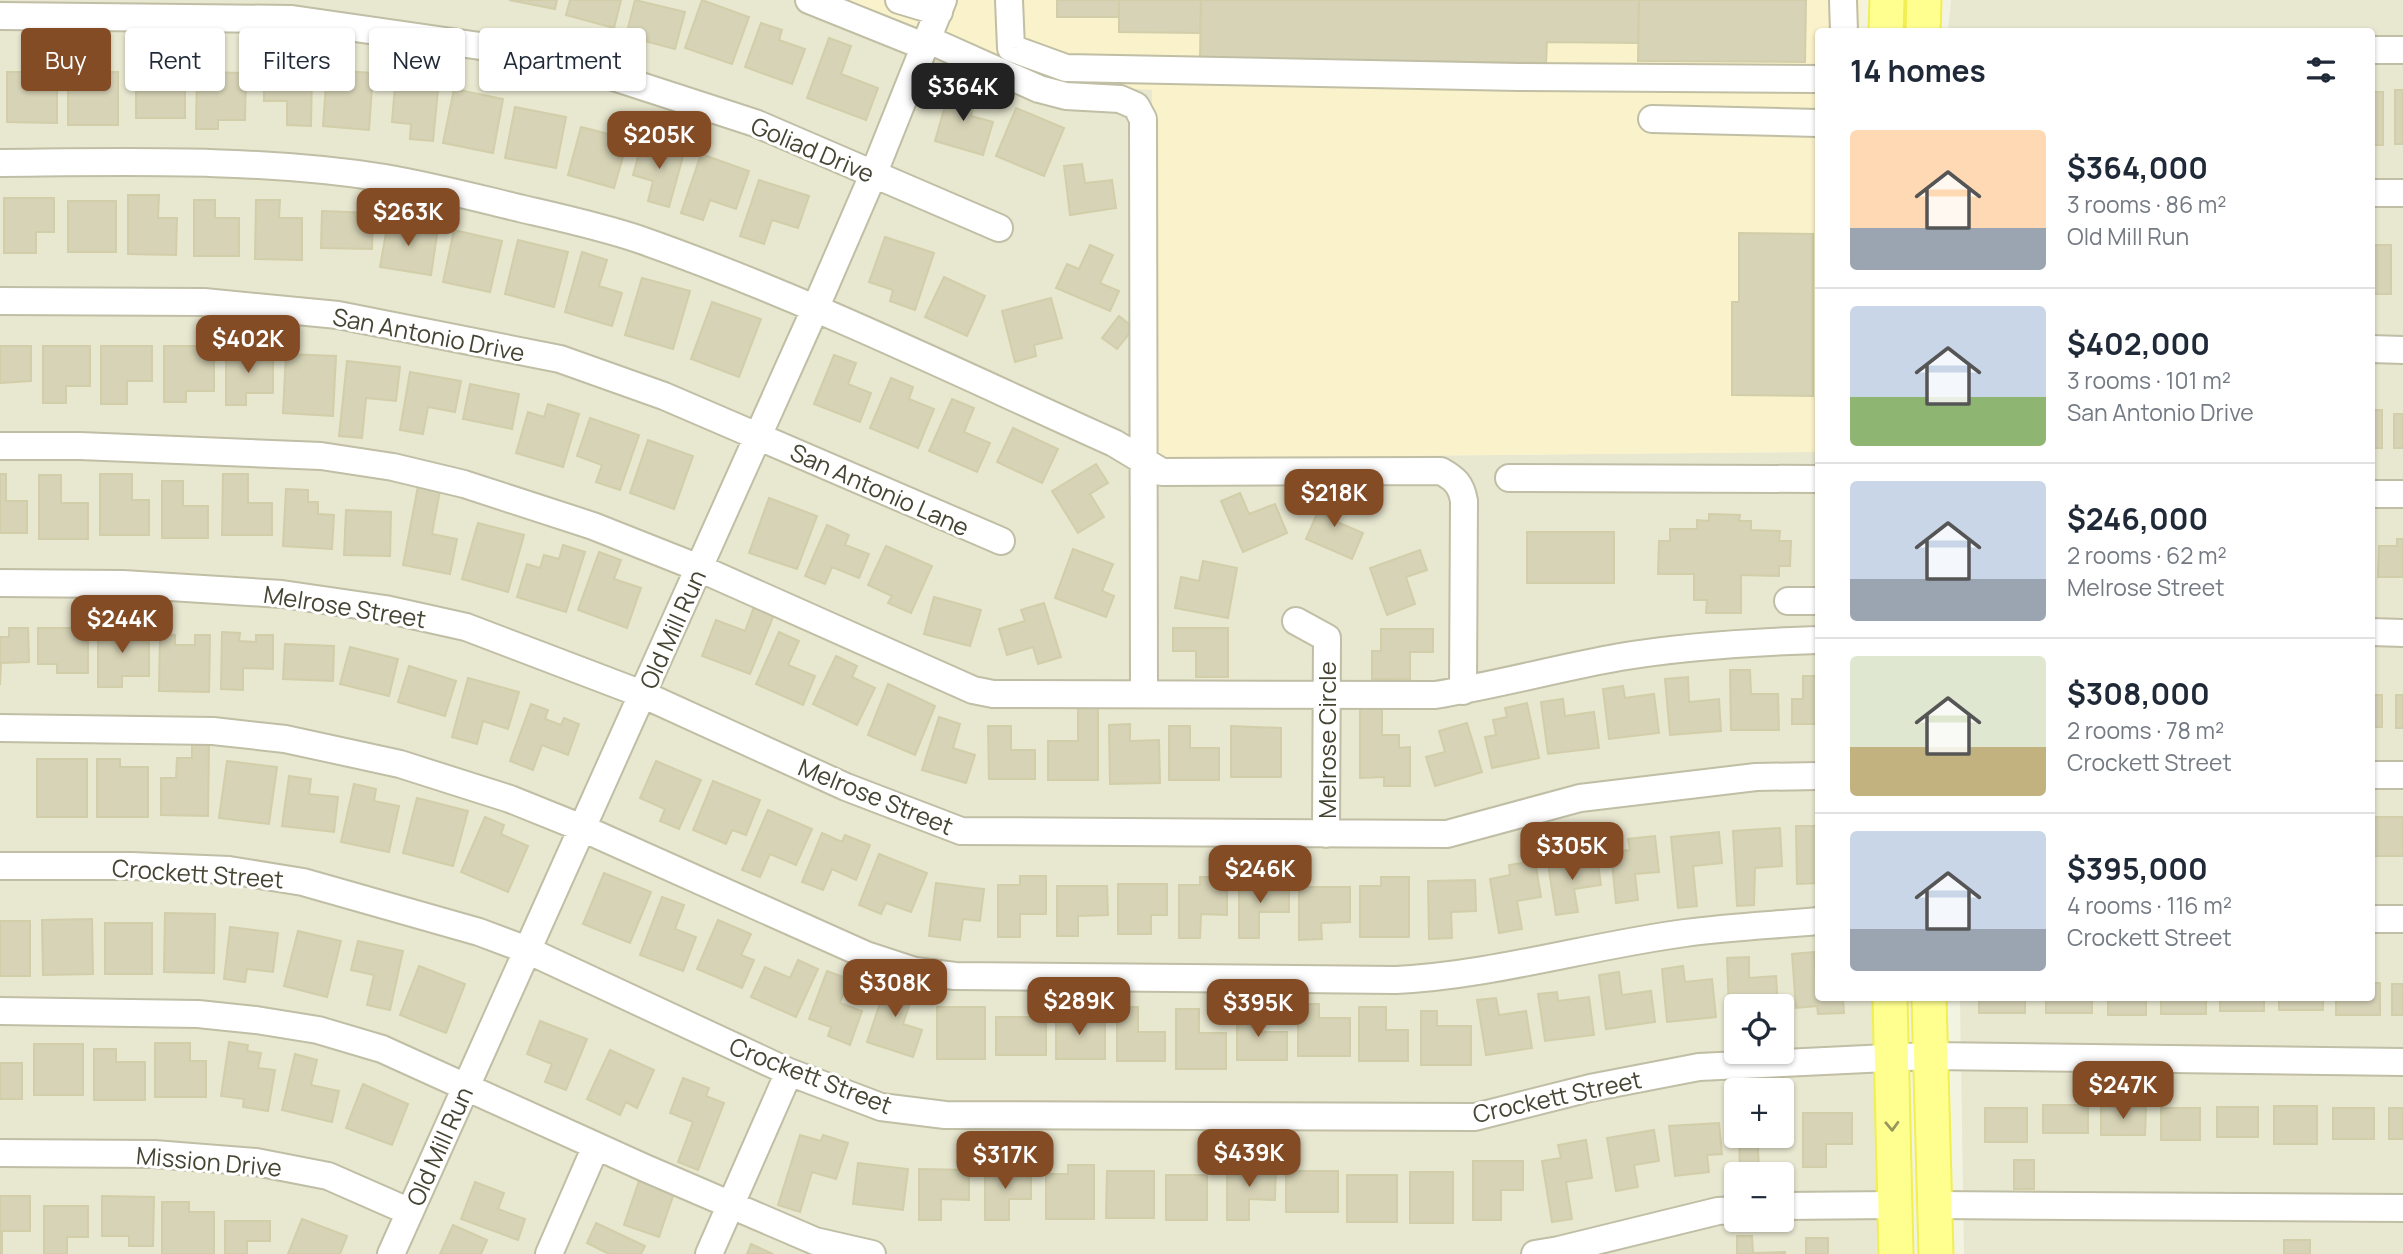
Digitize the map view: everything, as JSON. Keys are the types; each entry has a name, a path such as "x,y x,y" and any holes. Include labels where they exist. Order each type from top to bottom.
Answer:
{"main road":[{"path":"1886,28 1887,0"},
{"path":"1923,28 1924,0"},
{"path":"1890,1001 1896,1254"},
{"path":"1929,1001 1936,1254"}],"street":[{"path":"809,0 927,43 1039,89 1066,96 1120,99 1136,106 1143,120 1144,694"},
{"path":"899,0 941,6"},
{"path":"1009,0 1011,48 1066,68 1506,77 1815,79"},
{"path":"1843,0 1844,28"},
{"name":"Old Mill Run","path":"391,1254 815,309 873,175 941,6"},
{"name":"Goliad Drive","path":"0,16 292,19 564,61 755,123 999,228"},
{"path":"2375,50 2403,50"},
{"path":"1652,120 1815,122"},
{"path":"0,163 148,162 294,167 387,179 454,192 595,226 639,240 815,309 1114,443 1162,472 1441,471 1452,477 1462,489 1464,500 1463,691"},
{"path":"2375,193 2403,194"},
{"name":"San Antonio Drive","path":"0,301 204,302 338,315 560,359 664,396 759,436"},
{"path":"2375,349 2403,350"},
{"name":"San Antonio Lane","path":"759,436 1001,541"},
{"path":"0,446 80,446 321,456 393,467 464,484 593,526 699,568 973,690 993,694 1435,695 1617,658 1682,648 1815,640"},
{"path":"1509,478 1815,478"},
{"path":"2375,494 2403,494"},
{"name":"Melrose Street","path":"0,583 123,584 282,594 385,609 466,627 642,694 846,787 961,831 1447,834 1580,798 1756,777 1815,776"},
{"path":"1788,601 1815,601"},
{"name":"Melrose Circle","path":"1296,621 1327,638 1326,834"},
{"path":"2375,632 2403,633"},
{"path":"0,728 214,731 285,739 412,768 510,799 582,828 866,955 915,971 955,976 1396,980 1436,978 1686,933 1815,922"},
{"path":"2375,775 2403,775"},
{"name":"Crockett Street","path":"0,866 132,866 229,870 303,881 479,932 527,950 789,1072 881,1107 945,1115 1475,1117 1590,1088 1699,1067 1929,1056 2403,1062"},
{"path":"2375,919 2403,919"},
{"path":"0,1011 198,1014 318,1030 382,1049 815,1241 872,1254"},
{"path":"709,1254 789,1072"},
{"path":"549,1254 596,1146"},
{"name":"Mission Drive","path":"0,1153 154,1154 256,1162 328,1176 410,1212"},
{"path":"1794,1206 1895,1205"},
{"path":"1934,1205 2403,1208"},
{"path":"1535,1254 1724,1211"}],"shaded area":[{"path":"0,0 848,0 1066,84 1152,89 1152,458 1815,452 1815,1001 1877,1001 1880,1254 0,1254"},
{"path":"848,0 1862,0 1862,28 1815,28 1815,452 1151,458 1152,90 1066,84"},
{"path":"1951,0 2403,0 2403,1254 1964,1254 1960,1001 2375,1001 2375,28 1948,28"}],"building":[{"path":"509,0 557,0 555,9"},
{"path":"570,0 621,0 614,28 566,15"},
{"path":"635,0 685,12 675,49 646,41 646,28 628,28"},
{"path":"702,0 749,17 732,64 685,48"},
{"path":"1057,0 1119,0 1119,17 1057,17"},
{"path":"1119,0 1201,0 1200,33 1119,32"},
{"path":"1201,0 1639,0 1638,43 1547,42 1546,63 1200,59"},
{"path":"1639,0 1806,0 1805,62 1638,61"},
{"path":"761,23 782,30 779,40 805,49 792,84 745,67"},
{"path":"829,38 851,46 841,74 878,88 866,120 807,98"},
{"path":"7,72 21,72 21,91 57,91 57,123 7,122"},
{"path":"111,72 118,72 118,125 68,125 68,91 111,91"},
{"path":"355,72 369,73 369,91 372,91 369,130 323,126 326,91 355,91"},
{"path":"225,73 239,73 239,91 246,91 245,120 218,120 218,129 196,129 197,91 225,91"},
{"path":"951,85 977,93 971,116 993,122 983,155 935,141"},
{"path":"2395,90 2403,90 2403,144 2395,144"},
{"path":"136,91 185,91 185,118 136,118"},
{"path":"264,91 312,91 311,126 287,125 287,101 264,101"},
{"path":"395,91 438,91 433,141 410,139 411,124 392,122"},
{"path":"454,91 503,99 493,153 443,143"},
{"path":"2375,92 2383,92 2383,145 2375,145"},
{"path":"515,107 566,117 556,168 505,158"},
{"path":"1016,108 1064,128 1044,176 996,156"},
{"path":"581,127 628,139 614,188 568,175"},
{"path":"642,142 684,153 669,207 648,201 653,181 633,175"},
{"path":"701,154 749,171 736,209 710,200 703,220 681,213"},
{"path":"1082,164 1085,183 1112,180 1116,208 1070,215 1064,166"},
{"path":"759,180 809,196 798,228 772,220 764,244 740,236"},
{"path":"128,195 159,195 158,218 177,218 176,255 128,254"},
{"path":"4,198 54,198 54,232 36,232 36,253 4,253"},
{"path":"194,200 215,200 215,218 239,218 239,256 194,256"},
{"path":"256,200 280,200 279,218 302,218 302,260 255,259"},
{"path":"68,201 116,201 116,252 68,252"},
{"path":"322,211 373,213 372,249 321,248"},
{"path":"389,215 411,218 409,230 437,235 431,275 380,267"},
{"path":"454,230 502,241 490,292 443,282"},
{"path":"1739,233 1813,234 1813,396 1732,395 1732,302 1739,302"},
{"path":"885,237 934,253 915,310 890,301 893,290 869,282"},
{"path":"518,240 568,252 554,307 505,294"},
{"path":"1090,245 1113,255 1100,283 1119,291 1110,311 1056,288 1067,264 1079,269"},
{"path":"2375,245 2391,245 2391,294 2375,294"},
{"path":"582,252 607,260 599,286 622,293 612,326 565,312"},
{"path":"944,277 985,296 967,336 925,317"},
{"path":"642,278 690,291 673,349 625,335"},
{"path":"1051,298 1062,338 1034,345 1036,356 1015,362 1002,311"},
{"path":"712,302 761,319 739,377 691,359"},
{"path":"1119,316 1134,328 1117,349 1102,338"},
{"path":"0,346 31,346 31,381 0,383"},
{"path":"43,346 90,346 90,386 66,386 66,403 43,403"},
{"path":"101,346 152,346 152,381 127,381 127,404 101,404"},
{"path":"164,346 214,346 214,391 186,391 186,402 164,402"},
{"path":"226,352 273,352 273,393 246,393 246,405 226,405"},
{"path":"286,354 336,356 333,416 283,413"},
{"path":"834,355 856,363 848,384 871,393 860,422 814,404"},
{"path":"347,361 400,367 396,401 366,398 362,438 339,436"},
{"path":"410,372 461,381 455,412 428,407 423,434 400,430"},
{"path":"891,378 913,387 909,399 934,409 918,448 870,428"},
{"path":"470,384 519,394 512,429 463,419"},
{"path":"952,399 974,408 964,432 990,443 977,472 929,451"},
{"path":"548,404 579,414 563,467 516,453 528,412 544,417"},
{"path":"2375,410 2382,410 2382,448 2375,448"},
{"path":"2394,414 2403,414 2403,448 2394,448"},
{"path":"590,418 639,435 620,490 596,482 602,465 577,456"},
{"path":"1013,428 1058,449 1042,483 997,462"},
{"path":"648,440 693,456 674,509 630,493"},
{"path":"1096,464 1108,483 1090,494 1104,517 1078,533 1052,491"},
{"path":"0,474 6,474 6,501 27,501 27,533 0,533"},
{"path":"100,474 132,474 132,500 149,500 149,535 100,535"},
{"path":"223,474 248,474 248,503 272,503 272,535 222,535"},
{"path":"39,475 61,475 61,503 88,503 88,539 39,539"},
{"path":"162,481 183,481 183,506 208,506 208,538 162,538"},
{"path":"418,486 440,490 432,534 457,539 450,574 403,565"},
{"path":"286,489 308,490 308,502 318,502 318,514 334,515 332,549 283,546"},
{"path":"1240,493 1249,514 1275,504 1287,533 1243,552 1221,501"},
{"path":"1326,493 1346,502 1337,522 1363,533 1352,559 1306,539"},
{"path":"769,498 817,516 797,569 749,553"},
{"path":"346,510 391,512 390,556 344,555"},
{"path":"1709,514 1740,515 1739,521 1751,521 1751,530 1780,531 1779,541 1791,541 1790,566 1779,566 1779,576 1741,575 1741,613 1706,613 1707,600 1694,600 1694,574 1658,574 1659,541 1670,541 1670,529 1697,529 1697,520 1709,521"},
{"path":"478,523 524,535 508,592 462,579"},
{"path":"827,525 849,535 845,545 869,554 859,578 832,567 825,584 805,576"},
{"path":"1527,532 1614,532 1614,583 1527,583"},
{"path":"2397,539 2403,539 2403,577 2378,577 2379,546 2397,546"},
{"path":"563,545 585,552 566,612 517,597 527,564 540,568 544,555 559,559"},
{"path":"886,546 932,566 911,613 888,603 892,596 868,585"},
{"path":"1073,549 1113,564 1102,591 1114,596 1106,617 1055,598"},
{"path":"1420,550 1427,570 1406,577 1415,604 1387,615 1370,568"},
{"path":"599,552 621,560 614,579 641,588 627,628 578,610"},
{"path":"1203,561 1237,568 1228,618 1175,608 1181,577 1199,581"},
{"path":"934,597 981,610 970,646 924,634"},
{"path":"1044,603 1061,657 1038,664 1033,647 1007,655 999,629 1025,621 1021,610"},
{"path":"755,604 775,612 750,674 702,656 716,620 745,631"},
{"path":"9,628 28,628 29,662 1,663 0,685 0,637 9,637"},
{"path":"38,628 88,628 88,673 57,673 57,664 38,664"},
{"path":"1173,628 1228,628 1228,677 1196,677 1196,651 1173,651"},
{"path":"98,629 149,629 149,676 122,676 122,687 98,687"},
{"path":"1381,629 1433,629 1433,652 1410,652 1410,679 1372,679 1372,651 1381,651"},
{"path":"222,632 240,633 239,641 256,642 256,635 273,635 273,669 243,668 243,690 221,689"},
{"path":"779,632 799,641 788,665 815,676 803,705 756,684"},
{"path":"160,634 175,635 175,645 195,645 195,635 210,635 209,692 159,691"},
{"path":"285,644 334,646 333,681 283,679"},
{"path":"350,647 398,659 389,696 340,684"},
{"path":"836,656 857,666 852,677 875,688 857,725 813,704"},
{"path":"409,666 456,681 445,716 398,702"},
{"path":"1730,670 1750,670 1751,694 1778,694 1779,730 1731,730"},
{"path":"1803,676 1815,676 1815,724 1792,724 1792,699 1803,699"},
{"path":"1688,677 1689,702 1719,699 1721,731 1670,735 1665,679"},
{"path":"468,678 519,692 508,729 483,721 477,744 452,737"},
{"path":"888,684 935,706 915,755 868,735"},
{"path":"1623,686 1625,698 1654,694 1659,733 1609,739 1603,689"},
{"path":"2375,695 2382,695 2382,727 2375,727"},
{"path":"2396,695 2403,695 2403,728 2396,728"},
{"path":"1563,699 1565,716 1594,712 1599,748 1548,754 1541,702"},
{"path":"1360,703 1382,703 1382,735 1399,735 1399,748 1410,747 1410,786 1384,786 1384,777 1360,778"},
{"path":"1527,703 1539,758 1492,768 1485,737 1496,735 1493,720 1507,717 1505,708"},
{"path":"531,704 548,710 545,719 561,725 564,718 579,724 568,755 542,745 533,770 510,761"},
{"path":"1078,707 1098,707 1098,780 1048,780 1048,741 1078,741"},
{"path":"939,717 960,724 953,748 975,755 966,783 922,770"},
{"path":"1467,723 1482,772 1435,786 1426,757 1445,752 1439,731"},
{"path":"1130,724 1130,741 1159,740 1160,783 1110,784 1109,725"},
{"path":"988,726 1011,726 1011,750 1035,750 1035,779 989,779"},
{"path":"1169,726 1190,726 1190,748 1219,748 1219,780 1169,780"},
{"path":"1231,726 1281,728 1281,777 1231,777"},
{"path":"192,743 209,743 208,816 161,815 161,778 176,778 177,758 192,758"},
{"path":"37,759 87,759 87,817 37,817"},
{"path":"97,759 120,759 120,767 148,767 148,817 97,817"},
{"path":"227,761 277,767 269,824 219,818"},
{"path":"656,761 701,780 679,829 660,821 665,809 640,798"},
{"path":"289,776 311,779 309,794 338,797 334,832 282,826"},
{"path":"713,781 760,800 746,835 732,830 726,844 693,830"},
{"path":"354,784 376,789 374,801 399,806 389,852 341,842"},
{"path":"417,798 468,811 453,866 403,853"},
{"path":"768,810 812,829 796,865 770,854 760,877 742,870"},
{"path":"485,817 504,825 501,834 528,846 508,892 461,872"},
{"path":"2375,817 2403,817 2403,856 2375,856"},
{"path":"1796,826 1815,826 1815,883 1797,884"},
{"path":"1780,828 1782,866 1755,868 1754,905 1737,906 1733,831"},
{"path":"1719,832 1722,863 1693,866 1697,906 1678,908 1671,837"},
{"path":"822,833 842,842 845,835 870,845 856,880 832,869 823,890 802,882"},
{"path":"1655,836 1659,872 1635,874 1638,900 1616,903 1611,852 1630,850 1628,839"},
{"path":"879,854 927,873 911,912 886,903 881,914 859,905"},
{"path":"1597,856 1601,885 1574,889 1578,912 1556,915 1548,864"},
{"path":"1535,861 1541,897 1517,901 1522,929 1499,933 1490,879 1510,875 1509,865"},
{"path":"604,873 651,892 630,943 583,924"},
{"path":"1020,876 1046,876 1046,914 1020,914 1020,937 998,937 998,885 1020,885"},
{"path":"1200,877 1227,877 1227,915 1201,914 1200,938 1179,938 1179,885 1200,885"},
{"path":"1381,877 1409,877 1409,937 1360,937 1360,886 1381,886"},
{"path":"1475,880 1476,911 1451,912 1452,938 1429,939 1428,881"},
{"path":"936,883 984,889 980,921 963,919 960,940 929,936"},
{"path":"1118,884 1167,884 1167,915 1151,915 1151,934 1118,934"},
{"path":"1239,884 1289,884 1289,912 1259,912 1259,938 1239,938"},
{"path":"1057,886 1107,886 1108,915 1078,916 1078,936 1057,936"},
{"path":"1299,887 1350,887 1350,922 1321,923 1322,939 1299,940"},
{"path":"662,897 684,905 675,929 696,937 683,971 640,955"},
{"path":"165,913 215,914 214,973 164,972"},
{"path":"92,919 93,974 43,975 42,920"},
{"path":"718,920 751,934 741,955 754,960 742,988 697,969"},
{"path":"0,921 30,921 30,976 0,976"},
{"path":"105,923 152,923 152,974 105,974"},
{"path":"230,927 278,933 273,972 247,969 245,982 224,979"},
{"path":"298,931 341,941 327,997 284,986"},
{"path":"358,941 403,951 390,1010 367,1005 374,975 351,970"},
{"path":"1814,952 1815,1001 1843,1001 1844,1013 1818,1014 1817,1006 1796,1008 1792,954"},
{"path":"1749,957 1749,978 1776,976 1777,994 1728,994 1727,958"},
{"path":"798,960 818,969 796,1017 751,997 765,967 790,978"},
{"path":"419,966 465,984 446,1033 400,1015"},
{"path":"1683,966 1685,982 1712,979 1716,1017 1667,1022 1662,969"},
{"path":"827,971 849,979 840,1003 862,1011 850,1045 828,1036 831,1027 809,1019"},
{"path":"1619,972 1622,995 1651,991 1655,1022 1606,1029 1599,975"},
{"path":"889,976 916,985 903,1024 922,1030 913,1057 867,1042"},
{"path":"2375,983 2380,983 2380,1015 2336,1015 2336,1001 2375,1001"},
{"path":"2392,984 2403,984 2403,1015 2392,1015"},
{"path":"1557,992 1558,1001 1589,997 1594,1035 1545,1041 1538,994"},
{"path":"1496,998 1499,1015 1526,1011 1532,1048 1486,1055 1477,1000"},
{"path":"1979,1001 2025,1001 2025,1013 1979,1013"},
{"path":"2046,1001 2092,1001 2092,1013 2046,1013"},
{"path":"2108,1001 2146,1001 2146,1015 2108,1015"},
{"path":"2161,1001 2206,1001 2206,1014 2161,1014"},
{"path":"2220,1001 2264,1001 2264,1011 2220,1011"},
{"path":"2279,1001 2323,1001 2323,1010 2279,1010"},
{"path":"1298,1004 1319,1004 1319,1018 1350,1018 1350,1056 1298,1056"},
{"path":"937,1007 985,1007 985,1059 937,1059"},
{"path":"1117,1007 1138,1007 1138,1032 1165,1032 1165,1061 1117,1061"},
{"path":"1359,1007 1386,1007 1386,1030 1408,1030 1408,1061 1359,1061"},
{"path":"1176,1009 1199,1009 1199,1033 1226,1033 1226,1069 1176,1069"},
{"path":"1237,1009 1259,1009 1259,1032 1287,1032 1287,1060 1237,1060"},
{"path":"1056,1010 1079,1010 1079,1021 1105,1021 1105,1059 1056,1059"},
{"path":"1421,1011 1437,1011 1437,1026 1471,1026 1471,1065 1421,1065"},
{"path":"996,1017 1046,1017 1046,1055 996,1055"},
{"path":"540,1021 587,1039 566,1090 545,1082 552,1064 527,1054"},
{"path":"229,1042 248,1045 247,1051 261,1053 258,1068 275,1070 268,1111 243,1107 244,1099 221,1096"},
{"path":"155,1043 190,1043 190,1061 206,1061 206,1097 155,1097"},
{"path":"34,1044 83,1044 83,1095 34,1095"},
{"path":"94,1049 116,1049 116,1062 145,1062 145,1100 94,1100"},
{"path":"610,1050 654,1070 637,1108 626,1102 620,1115 587,1099"},
{"path":"295,1054 317,1060 311,1085 339,1091 332,1122 282,1110"},
{"path":"0,1063 22,1063 22,1099 0,1099"},
{"path":"683,1078 709,1088 706,1096 724,1103 698,1170 678,1162 693,1122 670,1113"},
{"path":"363,1084 408,1104 392,1145 346,1128"},
{"path":"2043,1105 2088,1105 2088,1133 2043,1133"},
{"path":"2101,1106 2146,1107 2145,1135 2101,1135"},
{"path":"2274,1106 2317,1106 2317,1144 2274,1144"},
{"path":"2217,1107 2258,1107 2258,1137 2217,1137"},
{"path":"1985,1108 2027,1108 2027,1142 1985,1142"},
{"path":"2161,1108 2200,1108 2200,1140 2161,1140"},
{"path":"2333,1108 2374,1108 2374,1139 2333,1139"},
{"path":"2389,1108 2403,1108 2403,1139 2389,1139"},
{"path":"1803,1113 1852,1113 1852,1144 1826,1144 1826,1167 1803,1167"},
{"path":"1719,1123 1722,1154 1707,1155 1709,1172 1675,1176 1669,1126"},
{"path":"1654,1130 1659,1161 1634,1165 1638,1187 1616,1191 1607,1138"},
{"path":"800,1135 821,1141 823,1135 848,1143 836,1179 812,1172 800,1212 778,1205"},
{"path":"1586,1140 1592,1178 1566,1182 1572,1219 1552,1222 1542,1161 1561,1158 1558,1145"},
{"path":"1739,1148 1758,1148 1759,1162 1740,1162"},
{"path":"2014,1160 2034,1160 2034,1189 2014,1189"},
{"path":"1473,1161 1523,1161 1523,1190 1501,1190 1501,1220 1473,1220"},
{"path":"858,1163 908,1169 903,1210 853,1204"},
{"path":"1248,1163 1276,1164 1275,1200 1249,1199 1249,1220 1227,1220 1227,1170 1248,1171"},
{"path":"1068,1165 1094,1165 1094,1219 1046,1219 1046,1174 1068,1174"},
{"path":"919,1169 969,1170 969,1200 941,1199 941,1220 919,1220"},
{"path":"985,1169 1031,1169 1031,1199 1009,1199 1009,1220 985,1220"},
{"path":"1107,1171 1154,1171 1154,1218 1106,1218"},
{"path":"1286,1171 1338,1171 1338,1212 1286,1212"},
{"path":"1410,1172 1453,1172 1453,1223 1410,1223"},
{"path":"1166,1175 1207,1175 1207,1220 1166,1220"},
{"path":"1347,1175 1397,1175 1397,1222 1347,1222"},
{"path":"640,1178 675,1190 659,1237 624,1225"},
{"path":"475,1182 504,1193 498,1209 525,1219 518,1240 461,1219"},
{"path":"0,1196 30,1196 30,1231 2,1231 2,1253 0,1253"},
{"path":"102,1196 154,1197 153,1246 129,1246 129,1236 102,1236"},
{"path":"162,1202 189,1202 189,1212 214,1212 214,1254 162,1254"},
{"path":"44,1206 88,1206 88,1237 67,1237 67,1254 44,1254"},
{"path":"302,1219 347,1236 340,1254 288,1254"},
{"path":"225,1221 270,1221 270,1241 247,1241 247,1254 225,1254"},
{"path":"596,1223 645,1246 641,1254 609,1254 587,1243"},
{"path":"453,1225 487,1240 481,1254 440,1254"},
{"path":"1737,1236 1752,1236 1753,1253 1785,1254 1737,1254"},
{"path":"1806,1238 1828,1238 1828,1254 1806,1254"},
{"path":"2284,1240 2310,1240 2310,1254 2284,1254"},
{"path":"751,1244 773,1254 747,1254"}]}
